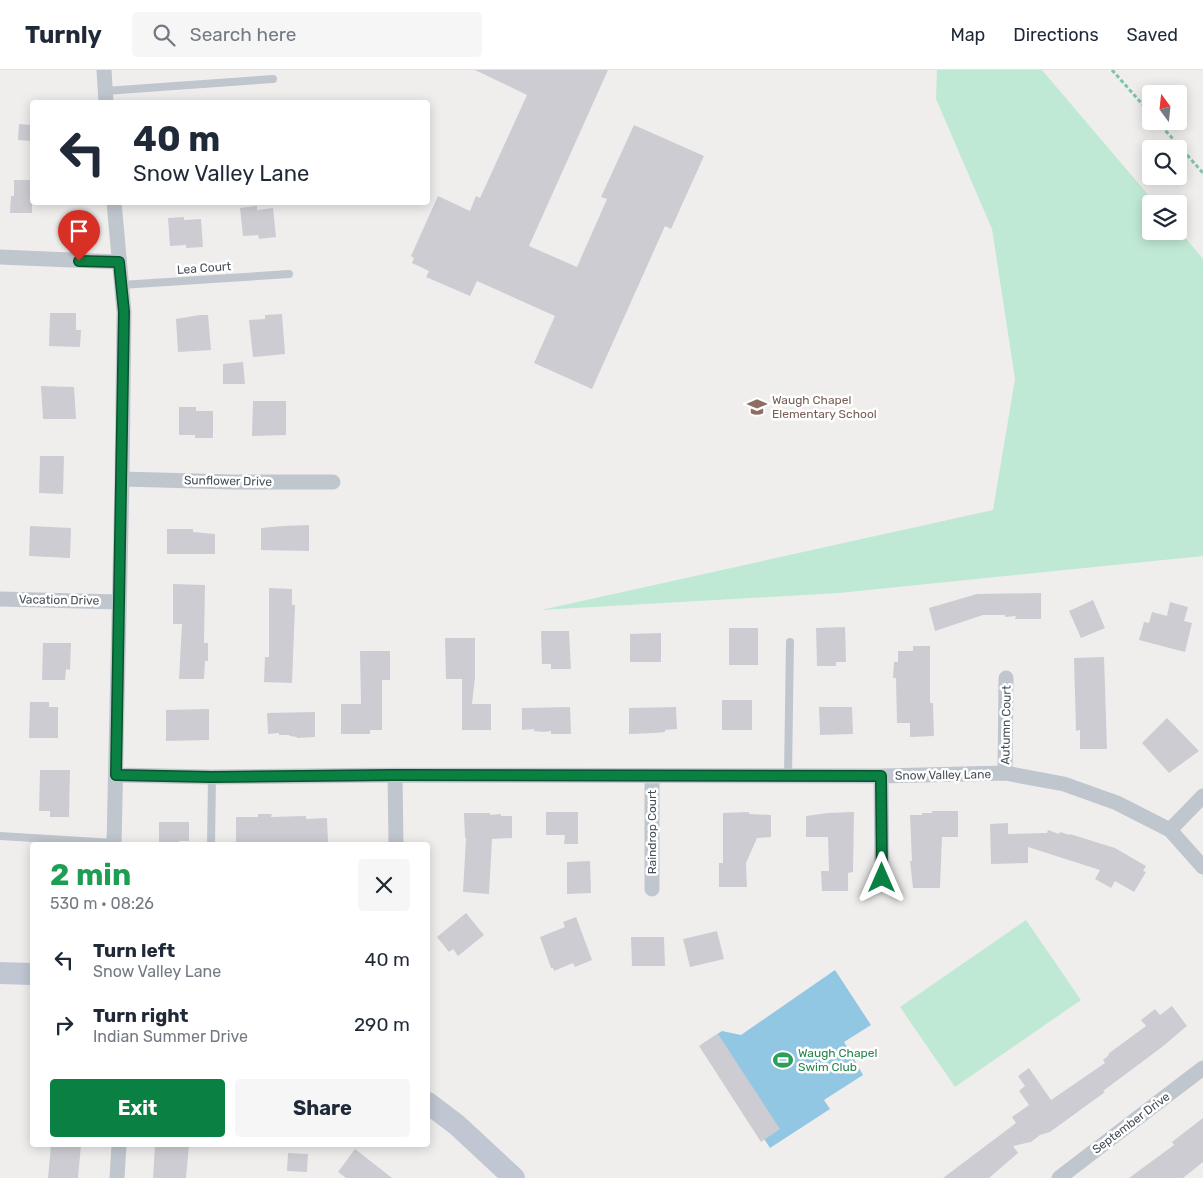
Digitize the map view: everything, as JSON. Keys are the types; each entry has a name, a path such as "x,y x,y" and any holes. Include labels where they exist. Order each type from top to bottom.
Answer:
{"main road":[{"path":"0,973 30,974"},
{"path":"430,1105 457,1125 514,1178"}],"street":[{"path":"104,70 106,97"},
{"path":"114,205 124,312 114,842"},
{"path":"0,257 119,262"},
{"name":"Sunflower Drive","path":"122,479 333,482"},
{"name":"Vacation Drive","path":"0,599 119,602"},
{"name":"Autumn Court","path":"1005,773 1006,678"},
{"name":"Snow Valley Lane","path":"116,775 212,777 395,775 881,776 1005,773 1064,784 1117,803 1170,830 1203,867"},
{"path":"395,775 396,842"},
{"name":"Raindrop Court","path":"652,776 652,889"},
{"path":"881,776 882,878"},
{"path":"1170,830 1203,796"},
{"name":"September Drive","path":"1059,1178 1203,1068"},
{"path":"117,1178 119,1147"}],"lane":[{"path":"106,97 273,79"},
{"name":"Lea Court","path":"121,285 289,274"},
{"path":"788,776 790,642"},
{"path":"211,842 212,777"},
{"path":"0,836 86,842"}],"path":[{"path":"1112,70 1142,104"},
{"path":"1165,130 1203,173"}],"green space":[{"path":"937,70 1042,70 1148,195 1142,195 1142,240 1187,240 1203,259 1203,556 839,593 541,610 993,510 1015,379 992,229 936,99"},
{"path":"1026,920 1081,1000 955,1087 900,1007"}],"water":[{"name":"Waugh Chapel Swim Club","path":"835,970 871,1025 844,1042 863,1075 824,1100 830,1109 770,1148 702,1044 722,1031 741,1035"}],"building":[{"path":"475,70 608,70 529,246 577,267 607,199 601,197 634,125 704,156 671,229 665,226 592,389 534,363 555,316 477,281 470,296 426,277 429,271 412,263 414,258 411,256 438,196 470,211 476,196 480,198 527,95"},
{"path":"19,124 30,125 30,141 18,140"},
{"path":"14,180 30,180 30,205 32,205 32,213 10,213 11,196 14,196"},
{"path":"257,206 257,210 273,208 276,237 259,239 258,235 243,236 240,208"},
{"path":"184,217 184,220 201,219 203,247 186,248 186,245 170,246 168,218"},
{"path":"50,313 76,313 76,330 81,330 80,347 49,346"},
{"path":"282,314 285,354 253,357 249,320 265,319 265,315"},
{"path":"208,315 211,350 178,352 176,319"},
{"path":"243,362 245,384 223,384 223,364"},
{"path":"41,386 74,387 76,419 43,419"},
{"path":"253,401 286,401 286,435 252,436"},
{"path":"179,407 196,407 196,411 213,411 213,438 195,438 195,435 179,435"},
{"path":"40,456 64,456 63,494 39,493"},
{"path":"309,525 309,551 261,550 261,528"},
{"path":"30,526 71,528 70,558 29,556"},
{"path":"167,529 193,529 193,532 215,534 215,554 167,554"},
{"path":"173,584 205,585 204,643 208,643 208,661 205,661 204,679 179,679 182,624 173,624"},
{"path":"269,588 292,589 292,605 295,605 292,683 264,682 265,657 269,657"},
{"path":"1041,593 1041,619 1015,619 1016,616 983,615 935,631 929,608 977,594"},
{"path":"1093,600 1105,628 1081,638 1069,611"},
{"path":"1170,602 1188,607 1184,621 1192,623 1185,652 1139,640 1144,622 1149,623 1152,612 1167,616"},
{"path":"845,627 846,662 836,662 836,666 817,666 816,628"},
{"path":"729,628 758,628 758,665 729,665"},
{"path":"541,631 569,631 571,669 551,669 551,664 542,664"},
{"path":"661,633 661,662 630,662 630,634"},
{"path":"445,638 475,638 475,677 472,704 491,704 491,730 462,730 462,679 446,679"},
{"path":"43,643 71,643 70,670 66,669 65,680 42,680"},
{"path":"913,646 930,646 930,703 933,703 934,736 910,737 910,723 897,723 896,678 893,678 894,662 898,662 898,651 913,651"},
{"path":"360,651 390,651 390,680 382,680 382,730 370,730 370,734 341,734 341,704 361,704"},
{"path":"1104,657 1107,749 1080,749 1080,730 1076,731 1074,658"},
{"path":"722,700 752,700 752,730 722,730"},
{"path":"30,702 49,702 49,707 58,707 58,738 29,738"},
{"path":"570,707 571,734 551,734 551,731 534,731 534,729 522,730 522,708"},
{"path":"676,707 677,729 665,730 665,732 629,734 629,708"},
{"path":"819,707 852,707 853,734 820,735"},
{"path":"209,709 209,740 166,741 166,710"},
{"path":"315,712 315,737 297,738 289,735 279,735 279,733 268,734 267,713"},
{"path":"1167,718 1199,751 1169,773 1142,743"},
{"path":"40,770 70,770 69,817 50,817 50,811 39,811"},
{"path":"932,811 958,811 958,837 942,837 940,888 913,888 910,861 912,861 910,815 922,815 922,813 932,813"},
{"path":"546,812 578,812 578,844 564,844 565,835 546,835"},
{"path":"749,812 749,814 771,815 771,837 757,838 746,863 747,887 719,887 719,863 723,863 723,813"},
{"path":"854,812 853,872 848,873 848,891 822,891 821,871 829,871 828,837 806,837 806,816"},
{"path":"464,813 490,813 490,815 512,816 512,838 492,839 489,894 463,892 466,838"},
{"path":"258,814 272,814 271,817 306,816 306,819 327,818 328,842 236,842 236,817 258,817"},
{"path":"159,822 189,822 189,841 159,842"},
{"path":"1008,823 1008,834 1047,833 1048,830 1059,834 1060,832 1070,834 1115,848 1146,866 1143,871 1146,872 1134,892 1115,881 1111,888 1095,879 1100,870 1028,847 1028,863 991,864 990,824"},
{"path":"590,861 591,893 567,894 567,862"},
{"path":"466,913 484,935 458,956 453,949 449,952 437,937"},
{"path":"576,917 592,960 575,967 573,963 554,971 551,968 540,937 565,927 563,922"},
{"path":"717,931 724,959 690,967 683,939"},
{"path":"631,937 664,937 665,966 632,966"},
{"path":"1172,1006 1187,1026 1103,1091 1105,1092 1050,1132 1040,1135 1031,1142 1013,1146 1018,1153 989,1178 943,1178 1016,1123 1012,1117 1029,1105 1019,1091 1025,1086 1018,1076 1029,1068 1051,1100 1105,1063 1103,1060 1108,1054 1146,1026 1141,1020 1155,1009 1160,1015"},
{"path":"718,1034 780,1129 761,1142 699,1046"},
{"path":"1203,1118 1203,1162 1183,1178 1129,1178 1174,1145 1172,1142"},
{"path":"51,1147 81,1147 78,1178 48,1178"},
{"path":"155,1147 189,1147 186,1178 153,1178"},
{"path":"355,1149 392,1178 346,1178 338,1172"},
{"path":"288,1153 308,1154 307,1172 287,1171"}],"place":[{"name":"Waugh Chapel Elementary School","path":"757,407"},
{"name":"Waugh Chapel Swim Club","path":"783,1060"}],"route":[{"path":"79,261 119,262 124,312 116,775 212,777 395,775 881,776 882,878"}]}
